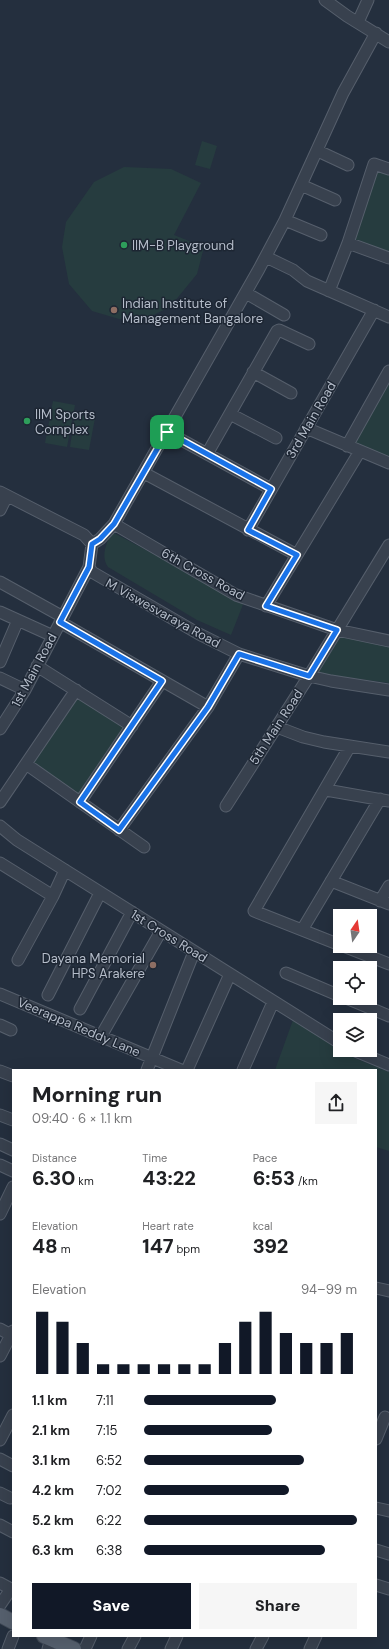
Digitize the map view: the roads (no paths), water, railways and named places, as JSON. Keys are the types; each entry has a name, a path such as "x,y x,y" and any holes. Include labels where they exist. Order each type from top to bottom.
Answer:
{"main road":[{"path":"0,1615 12,1621"},
{"path":"48,1641 74,1649"}],"street":[{"path":"325,0 389,42"},
{"path":"358,22 368,0"},
{"path":"92,544 100,539 114,524 246,293 285,220 343,93 376,33"},
{"path":"318,150 348,165"},
{"path":"329,291 348,243 374,164 389,169"},
{"path":"301,185 335,200"},
{"path":"285,220 321,234"},
{"path":"348,243 389,258"},
{"path":"266,257 293,270 307,281 389,317"},
{"path":"246,293 284,315"},
{"name":"3rd Main Road","path":"248,530 374,310"},
{"path":"207,454 276,331 282,332 309,344"},
{"path":"253,372 291,393"},
{"path":"347,446 389,372"},
{"path":"230,414 276,438"},
{"path":"306,428 389,463"},
{"path":"167,432 271,489"},
{"path":"266,606 360,451"},
{"path":"144,473 297,555"},
{"path":"0,510 4,494 75,529 88,538 92,544 89,567"},
{"name":"6th Cross Road","path":"114,524 236,595 337,630 389,641"},
{"name":"5th Main Road","path":"226,806 309,676 389,545"},
{"name":"1st Main Road","path":"0,729 25,690 89,567"},
{"name":"M Viswesvaraya Road","path":"89,567 96,575 199,634 239,654 309,676 389,690"},
{"path":"0,582 162,681 208,707"},
{"path":"0,612 53,636"},
{"path":"0,662 18,620"},
{"path":"119,830 208,707 239,654"},
{"path":"37,666 132,726"},
{"path":"0,678 25,690"},
{"path":"80,802 162,681"},
{"path":"0,802 76,690"},
{"path":"277,727 311,739 389,752"},
{"path":"333,942 254,911 326,790 350,746"},
{"path":"26,764 144,847"},
{"path":"302,930 331,881 385,800 326,790"},
{"name":"1st Cross Road","path":"0,826 17,840 333,1039"},
{"path":"0,863 53,896"},
{"path":"18,960 53,896 65,870"},
{"path":"331,881 385,903 389,886"},
{"path":"48,995 100,892"},
{"path":"80,1009 132,912"},
{"path":"101,1036 161,931"},
{"path":"147,1069 194,952"},
{"path":"361,953 389,964"},
{"path":"286,973 333,993"},
{"path":"187,1069 230,974"},
{"name":"Veerappa Reddy Lane","path":"0,994 179,1069"},
{"path":"243,1069 273,1002"},
{"path":"363,1005 389,1016"},
{"path":"0,1025 11,1030"},
{"path":"370,1057 389,1065"},
{"path":"0,1071 12,1076"},
{"path":"0,1115 12,1120"},
{"path":"0,1144 12,1150"},
{"path":"0,1165 12,1171"},
{"path":"0,1214 12,1189"},
{"path":"377,1288 389,1291"},
{"path":"0,1329 12,1333 0,1356"},
{"path":"377,1437 385,1417"},
{"path":"0,1440 12,1420"},
{"path":"0,1459 12,1465"},
{"path":"0,1493 10,1498"},
{"path":"0,1525 12,1531"},
{"path":"377,1550 389,1554"},
{"path":"0,1583 12,1590 0,1605"},
{"path":"377,1585 389,1589"},
{"path":"8,1649 13,1637"},
{"path":"85,1649 91,1637"},
{"path":"128,1649 134,1637"},
{"path":"171,1649 177,1637"},
{"path":"256,1649 262,1637"},
{"path":"310,1649 316,1637"}],"place":[{"name":"IIM-B Playground","path":"124,245"},
{"name":"Indian Institute of Management Bangalore","path":"114,310"},
{"name":"IIM Sports Complex","path":"27,421"},
{"name":"Dayana Memorial HPS Arakere","path":"153,965"}]}
